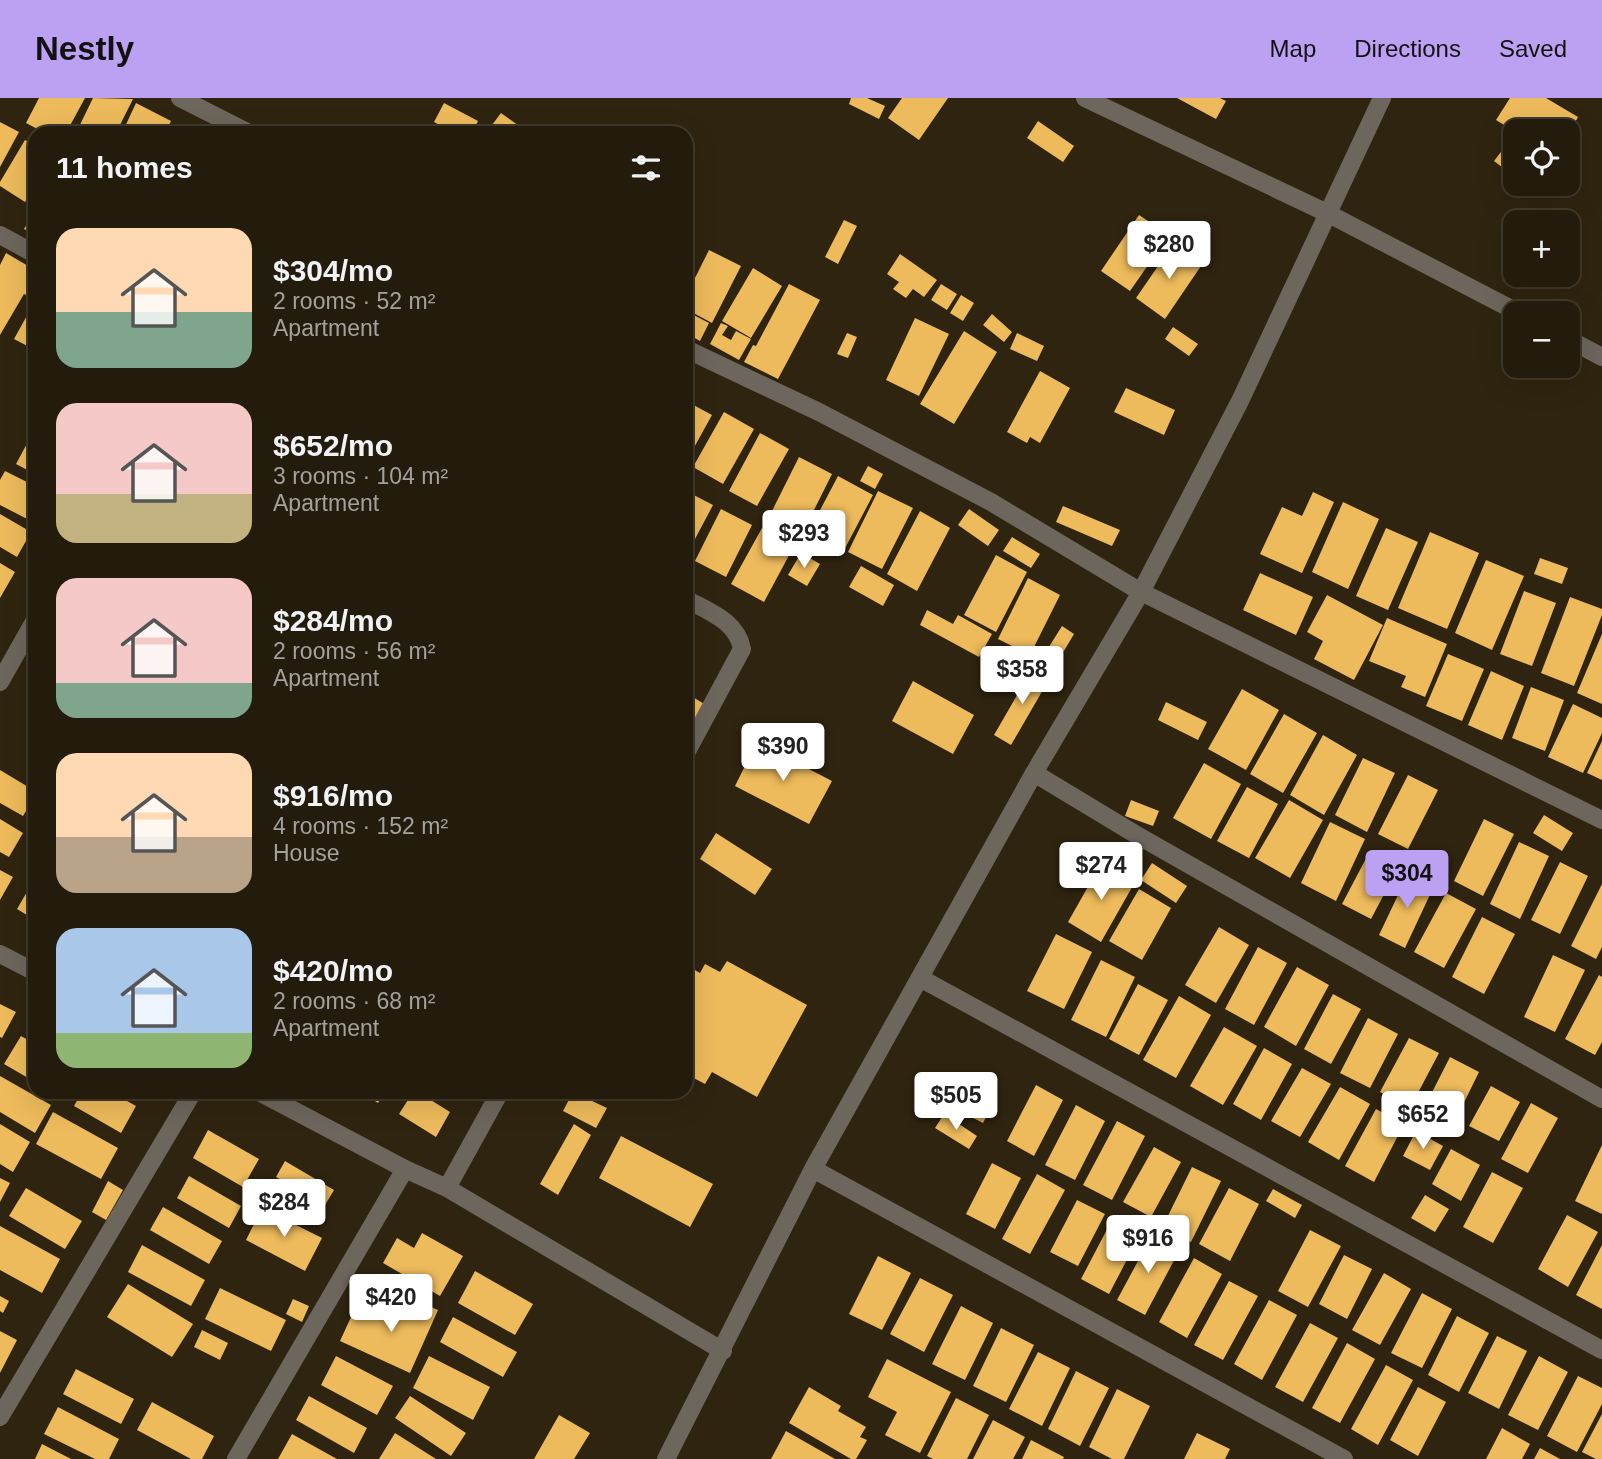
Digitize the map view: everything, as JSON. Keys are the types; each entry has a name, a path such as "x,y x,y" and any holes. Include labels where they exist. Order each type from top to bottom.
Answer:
{"street":[{"path":"180,98 236,126"},
{"path":"1085,98 1327,213 1503,305"},
{"path":"666,1459 813,1169 1034,773 1141,592 1240,401 1382,98"},
{"path":"0,235 28,250"},
{"path":"1580,345 1602,357"},
{"path":"693,352 819,412 991,502 1141,592 1602,820"},
{"path":"693,603 731,625 740,639 742,649 693,740"},
{"path":"0,681 28,632"},
{"path":"1034,773 1147,841 1602,1099"},
{"path":"0,954 28,968"},
{"path":"920,978 1602,1350"},
{"path":"0,1417 189,1099"},
{"path":"272,1099 405,1169 447,1188 723,1351"},
{"path":"447,1188 496,1099"},
{"path":"236,1459 405,1169"},
{"path":"813,1169 1344,1459"}],"building":[{"path":"39,98 85,98 70,126 32,126 26,123"},
{"path":"93,98 133,99 120,126 79,126"},
{"path":"851,98 867,98 885,106 879,119 849,104"},
{"path":"902,98 948,98 919,140 888,118"},
{"path":"1177,98 1220,98 1226,101 1216,119"},
{"path":"1510,98 1546,98 1578,117 1503,119 1503,124 1496,120"},
{"path":"136,103 171,121 168,126 125,126"},
{"path":"444,103 478,121 476,126 442,126 434,122"},
{"path":"501,113 519,126 491,126"},
{"path":"1038,121 1074,146 1063,162 1027,138"},
{"path":"0,122 19,132 0,167"},
{"path":"25,140 28,142 28,197 25,202 0,186"},
{"path":"1503,149 1503,168 1494,161"},
{"path":"1139,215 1169,235 1130,291 1101,271"},
{"path":"844,220 857,226 838,264 825,257"},
{"path":"1174,243 1203,263 1165,319 1136,298"},
{"path":"709,250 741,266 712,323 693,313 693,282"},
{"path":"6,253 28,266 28,296 24,294 0,335 0,265"},
{"path":"900,254 937,280 924,297 913,289 906,298 893,289 899,282 887,274"},
{"path":"753,268 782,286 751,338 722,321"},
{"path":"789,284 820,300 778,379 744,362 753,345 756,346"},
{"path":"941,284 957,294 947,310 931,300"},
{"path":"961,295 974,303 963,321 950,313"},
{"path":"28,314 28,346 14,339"},
{"path":"992,314 1012,332 1004,342 983,325"},
{"path":"693,315 709,323 700,341 693,337"},
{"path":"915,318 949,334 919,396 886,380"},
{"path":"721,323 728,326 722,335 731,340 736,331 751,339 739,360 710,344"},
{"path":"1173,327 1198,344 1189,356 1165,339"},
{"path":"964,331 997,352 954,424 920,404"},
{"path":"847,333 857,337 848,358 837,354"},
{"path":"1017,333 1044,346 1037,361 1010,349"},
{"path":"1040,371 1070,388 1040,443 1030,437 1027,443 1007,432"},
{"path":"1126,388 1175,410 1164,435 1114,412"},
{"path":"693,405 712,415 693,449"},
{"path":"724,412 754,429 723,484 693,467"},
{"path":"760,433 789,449 757,506 729,491"},
{"path":"28,442 28,470 16,464"},
{"path":"799,457 832,474 803,532 770,515"},
{"path":"868,466 883,474 875,489 860,481"},
{"path":"5,471 28,482 28,519 0,505 0,480"},
{"path":"838,476 873,495 842,554 807,535"},
{"path":"878,491 913,508 882,569 848,552"},
{"path":"1313,492 1334,502 1302,573 1260,554 1282,507 1302,516"},
{"path":"693,495 713,505 693,543"},
{"path":"1343,502 1379,519 1348,589 1312,572"},
{"path":"1063,506 1120,530 1112,546 1056,522"},
{"path":"721,509 752,525 726,577 695,561"},
{"path":"969,509 999,530 988,546 958,525"},
{"path":"920,511 950,528 917,591 887,574"},
{"path":"0,514 28,530 28,537 17,557 0,547"},
{"path":"762,528 794,546 764,602 731,584"},
{"path":"1386,528 1418,542 1388,610 1356,596"},
{"path":"1430,532 1479,553 1447,629 1398,608"},
{"path":"1012,537 1040,554 1031,568 1003,551"},
{"path":"801,553 820,564 807,586 788,575"},
{"path":"996,555 1027,572 996,632 964,615"},
{"path":"1540,558 1568,568 1562,584 1534,574"},
{"path":"1486,560 1524,576 1492,650 1455,633"},
{"path":"0,563 15,572 0,598"},
{"path":"861,566 894,585 883,606 849,587"},
{"path":"1260,573 1313,597 1296,635 1243,610"},
{"path":"1028,578 1060,595 1030,655 998,639"},
{"path":"1524,591 1556,603 1532,666 1500,654"},
{"path":"1327,595 1383,625 1354,680 1314,659 1323,641 1307,632"},
{"path":"1570,597 1602,609 1574,686 1541,673"},
{"path":"927,610 953,624 958,615 992,634 979,657 920,625"},
{"path":"1387,618 1447,644 1425,697 1401,687 1406,676 1369,661"},
{"path":"1062,626 1074,634 1055,666 1042,658"},
{"path":"1602,634 1602,704 1577,693"},
{"path":"997,649 1022,663 1015,676 990,663"},
{"path":"1448,654 1484,669 1462,721 1426,706"},
{"path":"1034,666 1051,676 1011,745 994,735"},
{"path":"1491,671 1524,686 1502,740 1468,725"},
{"path":"913,681 974,715 953,754 892,721"},
{"path":"1531,687 1564,700 1545,751 1512,738"},
{"path":"1242,689 1279,710 1246,770 1208,749"},
{"path":"693,697 706,705 695,723 693,722"},
{"path":"1166,702 1207,722 1198,740 1158,720"},
{"path":"1573,704 1602,718 1602,733 1583,773 1548,757"},
{"path":"1284,714 1317,733 1283,793 1250,774"},
{"path":"1323,735 1357,755 1324,815 1290,795"},
{"path":"1602,741 1602,780 1587,773"},
{"path":"757,742 832,781 809,824 735,786"},
{"path":"1363,758 1395,773 1367,832 1335,815"},
{"path":"1204,763 1241,784 1211,839 1173,818"},
{"path":"0,770 28,787 28,808 23,816 0,803"},
{"path":"1408,775 1438,790 1408,849 1378,834"},
{"path":"1247,787 1278,804 1249,858 1217,841"},
{"path":"1131,800 1159,811 1153,826 1125,816"},
{"path":"1289,800 1323,820 1290,878 1255,858"},
{"path":"1544,815 1573,833 1562,851 1533,833"},
{"path":"0,819 23,833 9,857 0,852"},
{"path":"1484,819 1514,834 1483,896 1454,881"},
{"path":"1330,822 1365,839 1336,901 1301,883"},
{"path":"716,833 772,869 755,895 700,859"},
{"path":"1519,842 1549,856 1520,919 1490,904"},
{"path":"1370,851 1399,866 1371,919 1342,904"},
{"path":"1102,862 1135,882 1101,942 1068,922"},
{"path":"1560,862 1588,876 1560,934 1531,920"},
{"path":"1152,863 1187,886 1176,903 1141,880"},
{"path":"0,870 13,877 0,900"},
{"path":"1409,872 1435,884 1405,948 1379,935"},
{"path":"1602,884 1602,947 1596,959 1571,946"},
{"path":"1139,889 1171,908 1142,960 1109,941"},
{"path":"28,890 28,916 17,909"},
{"path":"1446,893 1476,909 1444,968 1414,952"},
{"path":"1482,917 1515,934 1484,994 1452,977"},
{"path":"1219,927 1249,945 1216,1003 1185,985"},
{"path":"1056,934 1092,952 1064,1009 1027,991"},
{"path":"1258,947 1287,963 1254,1025 1225,1009"},
{"path":"1553,955 1585,970 1555,1032 1524,1017"},
{"path":"1101,960 1135,977 1106,1037 1071,1020"},
{"path":"727,961 807,1005 757,1097 712,1072 705,1084 693,1078 693,969 700,973 705,964 720,972"},
{"path":"1297,967 1329,985 1296,1046 1264,1027"},
{"path":"1599,975 1602,977 1602,1042 1595,1055 1565,1039"},
{"path":"1138,984 1168,1000 1139,1055 1109,1039"},
{"path":"1333,994 1361,1009 1331,1064 1304,1049"},
{"path":"1179,996 1211,1015 1176,1078 1143,1060"},
{"path":"0,1004 16,1012 2,1038 0,1037"},
{"path":"1368,1018 1398,1034 1370,1088 1340,1073"},
{"path":"1224,1027 1257,1046 1223,1105 1190,1086"},
{"path":"21,1036 28,1040 28,1078 4,1064"},
{"path":"1409,1038 1439,1053 1410,1108 1380,1092"},
{"path":"1264,1048 1292,1064 1261,1120 1233,1104"},
{"path":"1450,1057 1479,1072 1452,1127 1422,1112"},
{"path":"1302,1068 1331,1084 1300,1137 1271,1121"},
{"path":"0,1076 28,1092 28,1099 40,1099 51,1105 35,1133 0,1112"},
{"path":"1036,1085 1063,1100 1034,1156 1007,1141"},
{"path":"1491,1086 1520,1102 1499,1141 1469,1126"},
{"path":"1340,1087 1370,1104 1339,1160 1308,1142"},
{"path":"958,1094 989,1111 983,1123 946,1104 950,1096 956,1099"},
{"path":"78,1099 124,1099 136,1106 121,1133 74,1106"},
{"path":"409,1099 429,1099 450,1112 436,1137 399,1114"},
{"path":"569,1099 588,1099 607,1108 596,1128 563,1111"},
{"path":"1531,1103 1558,1118 1528,1173 1501,1159"},
{"path":"1076,1105 1105,1121 1075,1180 1045,1165"},
{"path":"1376,1109 1404,1124 1374,1182 1345,1166"},
{"path":"53,1112 118,1148 101,1179 36,1144"},
{"path":"944,1114 977,1136 969,1149 935,1128"},
{"path":"1117,1121 1145,1136 1112,1200 1083,1185"},
{"path":"0,1124 30,1142 13,1172 0,1164"},
{"path":"574,1124 591,1135 558,1195 540,1184"},
{"path":"208,1130 259,1159 243,1187 193,1158"},
{"path":"1416,1131 1443,1146 1430,1170 1403,1156"},
{"path":"621,1136 713,1184 690,1227 599,1178"},
{"path":"1602,1145 1602,1214 1575,1201"},
{"path":"1154,1147 1181,1162 1151,1217 1123,1202"},
{"path":"1451,1149 1480,1165 1461,1201 1432,1184"},
{"path":"285,1161 334,1190 325,1205 276,1177"},
{"path":"992,1163 1021,1178 995,1229 966,1214"},
{"path":"1192,1167 1221,1181 1191,1242 1162,1228"},
{"path":"1492,1172 1523,1188 1493,1243 1463,1227"},
{"path":"1037,1174 1065,1190 1030,1254 1002,1239"},
{"path":"189,1176 241,1206 229,1228 177,1198"},
{"path":"0,1178 10,1183 0,1202"},
{"path":"108,1181 123,1190 106,1220 92,1212"},
{"path":"26,1188 82,1221 65,1249 9,1216"},
{"path":"1229,1188 1259,1204 1230,1261 1199,1244"},
{"path":"1273,1189 1302,1205 1295,1218 1266,1201"},
{"path":"1425,1195 1449,1209 1435,1232 1411,1218"},
{"path":"1077,1200 1105,1214 1078,1266 1050,1252"},
{"path":"163,1207 222,1241 209,1264 150,1230"},
{"path":"262,1208 322,1238 305,1271 246,1240"},
{"path":"1567,1215 1598,1232 1568,1287 1538,1269"},
{"path":"1113,1218 1141,1233 1109,1294 1081,1279"},
{"path":"0,1226 60,1259 42,1293 0,1270"},
{"path":"1310,1230 1341,1246 1308,1307 1278,1291"},
{"path":"422,1233 463,1256 440,1296 383,1263 397,1238 414,1248"},
{"path":"1152,1235 1179,1251 1145,1315 1117,1300"},
{"path":"142,1245 205,1280 191,1306 128,1272"},
{"path":"1602,1245 1602,1309 1576,1295"},
{"path":"1344,1255 1372,1269 1347,1319 1319,1304"},
{"path":"878,1256 911,1273 882,1330 849,1314"},
{"path":"1194,1258 1222,1274 1187,1338 1159,1322"},
{"path":"475,1271 533,1304 515,1335 458,1303"},
{"path":"1384,1273 1411,1289 1380,1345 1352,1330"},
{"path":"920,1278 953,1295 924,1352 890,1334"},
{"path":"1229,1281 1258,1296 1223,1360 1194,1345"},
{"path":"128,1284 193,1324 172,1357 107,1317"},
{"path":"220,1288 286,1320 271,1351 205,1319"},
{"path":"1422,1293 1452,1309 1422,1368 1391,1353"},
{"path":"0,1296 9,1301 3,1313 0,1311"},
{"path":"409,1298 438,1310 410,1373 340,1341 357,1304 398,1322"},
{"path":"293,1299 309,1306 302,1322 286,1314"},
{"path":"1269,1300 1297,1315 1262,1380 1234,1364"},
{"path":"961,1306 993,1323 965,1380 932,1364"},
{"path":"1457,1316 1489,1333 1459,1392 1428,1375"},
{"path":"453,1317 517,1352 503,1377 440,1342"},
{"path":"1310,1323 1338,1338 1303,1402 1275,1387"},
{"path":"1001,1328 1034,1345 1006,1402 973,1386"},
{"path":"202,1330 228,1343 220,1360 194,1347"},
{"path":"0,1331 17,1340 0,1373"},
{"path":"1497,1336 1527,1351 1499,1409 1468,1393"},
{"path":"1347,1343 1375,1359 1340,1423 1312,1408"},
{"path":"1038,1352 1070,1368 1042,1426 1009,1409"},
{"path":"336,1356 393,1386 377,1415 321,1385"},
{"path":"429,1356 490,1387 473,1420 413,1388"},
{"path":"1539,1356 1568,1372 1538,1430 1508,1415"},
{"path":"887,1359 951,1392 920,1453 885,1435 897,1412 868,1397"},
{"path":"1386,1365 1413,1380 1378,1445 1351,1429"},
{"path":"76,1369 134,1399 121,1424 63,1394"},
{"path":"1076,1371 1109,1388 1080,1446 1048,1429"},
{"path":"1578,1376 1602,1388 1602,1404 1577,1452 1547,1436"},
{"path":"809,1387 841,1406 838,1411 866,1427 860,1437 867,1440 856,1459 851,1459 789,1423"},
{"path":"1418,1387 1446,1402 1418,1456 1390,1440"},
{"path":"1117,1389 1150,1406 1124,1459 1112,1459 1089,1447"},
{"path":"309,1396 367,1428 354,1453 296,1420"},
{"path":"410,1396 466,1433 451,1456 395,1418"},
{"path":"956,1398 989,1415 967,1459 933,1459 927,1456"},
{"path":"152,1402 214,1436 202,1459 191,1459 137,1430"},
{"path":"58,1407 119,1439 109,1459 95,1459 44,1434"},
{"path":"1602,1414 1602,1459 1596,1459 1582,1452"},
{"path":"559,1415 590,1433 574,1459 534,1459"},
{"path":"993,1420 1025,1437 1013,1459 973,1459"},
{"path":"1502,1428 1530,1444 1522,1459 1486,1459"},
{"path":"786,1431 835,1459 771,1459"},
{"path":"395,1433 436,1459 379,1459"},
{"path":"1197,1433 1230,1449 1225,1459 1184,1459"},
{"path":"292,1434 337,1459 278,1459"},
{"path":"1031,1440 1064,1457 1063,1459 1022,1459"},
{"path":"42,1444 71,1459 35,1459"},
{"path":"1540,1448 1560,1459 1534,1459"}]}
